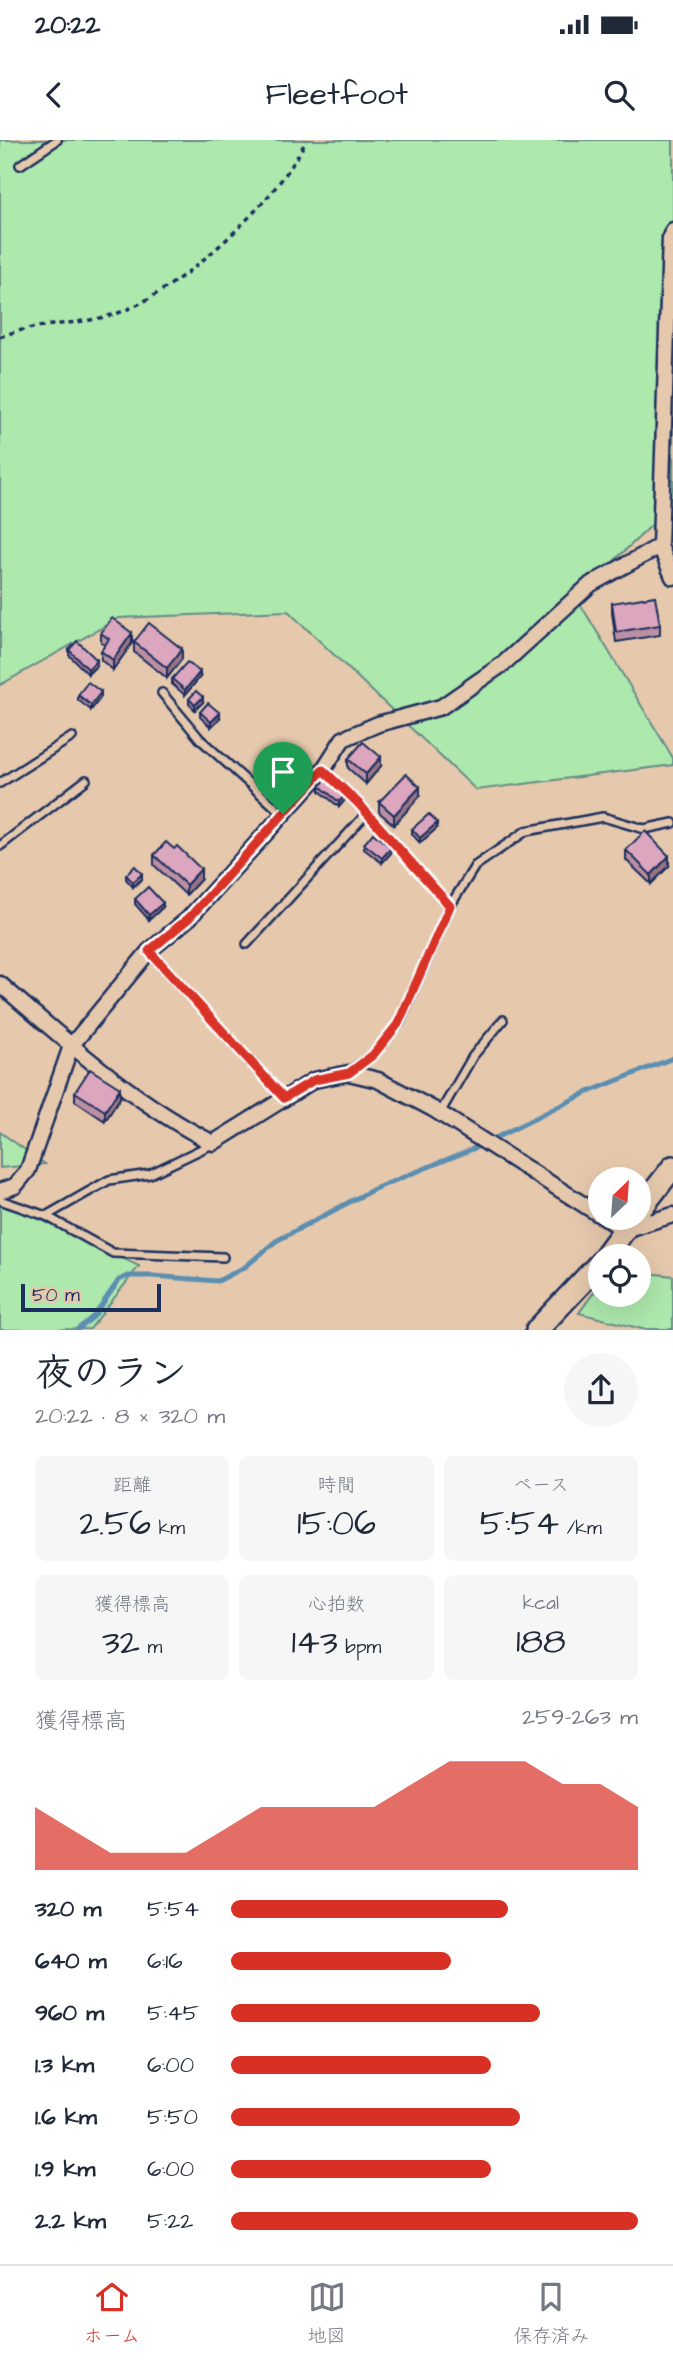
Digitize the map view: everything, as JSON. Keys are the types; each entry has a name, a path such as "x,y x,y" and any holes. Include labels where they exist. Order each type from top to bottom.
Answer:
{"street":[{"path":"673,230 670,237 660,546 673,577"},
{"path":"0,1191 15,1186 28,1170 71,1046 149,951 189,918 323,770 343,739 378,724 441,707 503,664 591,584 660,546"},
{"path":"0,984 71,1046 176,1125 213,1143 314,1080 349,1073 378,1080 440,1113 588,1206"},
{"path":"651,1195 673,1167"},
{"path":"651,1220 673,1215"},
{"path":"537,1329 588,1276"}],"lane":[{"path":"20,165 57,140"},
{"path":"162,693 200,739 283,814"},
{"path":"0,783 72,737"},
{"path":"323,770 367,813 450,906"},
{"path":"0,846 86,780"},
{"path":"247,944 367,813"},
{"path":"349,1073 373,1055 398,1024 450,906 475,866 526,831 603,817 644,829 673,824"},
{"path":"149,951 284,1098"},
{"path":"440,1113 473,1056 503,1020"},
{"path":"46,1216 109,1180 150,1174 213,1143"},
{"path":"0,1200 46,1216 113,1253 223,1257"}],"path":[{"path":"0,337 90,321 134,307 197,265 261,204 292,167 306,140"}],"green space":[{"path":"0,140 673,140 673,505 576,597 673,758 673,765 476,790 288,611 119,618 0,685"},
{"path":"0,1132 45,1164 0,1168"},
{"path":"0,1200 139,1266 90,1329 0,1330"},
{"path":"651,1273 673,1276 673,1329 642,1329 579,1313 588,1301 588,1307 651,1307"}],"building":[{"path":"655,596 660,625 616,632 612,603"},
{"path":"112,618 132,633 113,660 101,651 109,639 101,633"},
{"path":"149,623 182,649 167,668 134,642"},
{"path":"77,641 97,660 88,669 69,650"},
{"path":"187,662 200,672 185,690 172,679"},
{"path":"88,682 101,692 91,705 78,695"},
{"path":"196,691 203,697 195,705 189,699"},
{"path":"208,703 220,713 211,722 200,712"},
{"path":"363,742 381,757 366,774 348,759"},
{"path":"406,774 420,787 394,815 379,802"},
{"path":"326,779 345,795 339,802 320,786"},
{"path":"429,814 437,823 420,838 412,829"},
{"path":"645,831 669,856 651,875 626,850"},
{"path":"373,833 391,848 382,858 364,844"},
{"path":"166,842 174,849 177,846 201,869 186,885 154,855"},
{"path":"135,866 142,874 133,882 126,875"},
{"path":"148,887 163,903 149,915 135,899"},
{"path":"90,1069 120,1088 105,1111 75,1092"}],"waterway":[{"path":"77,1330 94,1316 119,1280 128,1276 152,1276 218,1281 245,1267 276,1241 374,1189 475,1148 586,1093 673,1058"}],"route":[{"path":"323,770 358,803 426,883 450,906 398,1024 373,1055 349,1073 314,1080 284,1098 149,951 189,918 283,814 323,770"}]}
